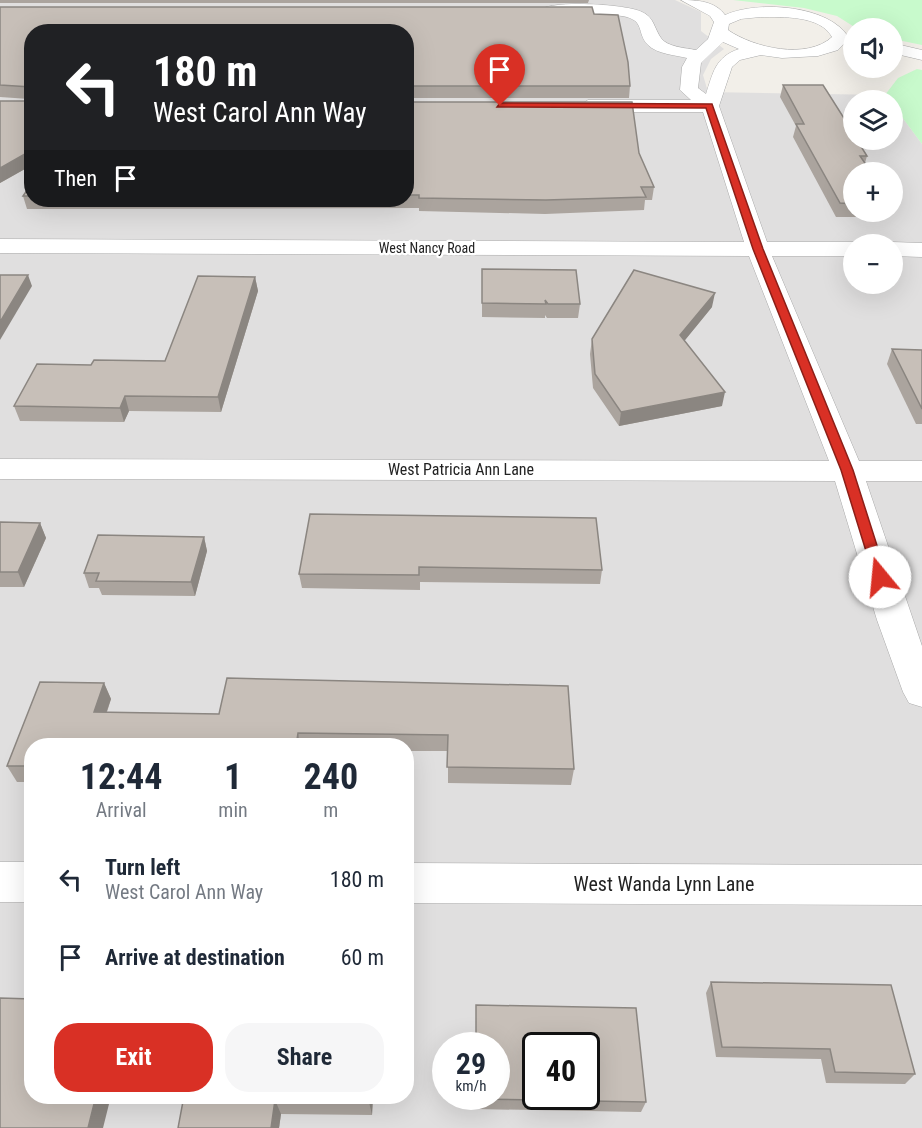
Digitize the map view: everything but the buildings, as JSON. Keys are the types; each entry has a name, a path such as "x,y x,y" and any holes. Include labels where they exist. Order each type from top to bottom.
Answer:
{"street":[{"path":"689,0 716,13 721,27 734,42 760,50"},
{"path":"715,0 761,12 809,17 831,25 843,33"},
{"path":"533,10 616,10 633,13 644,19 654,42 669,49 698,55"},
{"path":"761,12 737,15 721,27 713,44 698,55 688,74 689,90 710,106 758,249 847,470 894,620 922,692"},
{"path":"828,48 837,44 843,37"},
{"path":"710,106 718,90 720,69 726,60 744,52 760,50 798,53 828,48 843,49"},
{"path":"903,51 922,55"},
{"path":"903,61 922,65"},
{"path":"570,106 710,106"},
{"name":"West Nancy Road","path":"0,246 843,249"},
{"path":"903,249 922,250"},
{"name":"West Patricia Ann Lane","path":"0,469 922,471"},
{"path":"0,882 24,882"},
{"name":"West Wanda Lynn Lane","path":"414,883 922,885"}],"shaded area":[{"path":"0,0 675,0 701,12 701,31 724,49 711,59 703,75 708,92 843,94 843,150 903,150 903,118 922,144 922,1128 0,1128"}],"green space":[{"path":"733,0 922,0 922,45 903,41 903,18 843,20 837,16 804,8"},
{"path":"917,69 922,70 922,144 903,118 903,90 889,90 898,78 903,78 903,76"}],"route":[{"path":"500,106 710,106 758,249 847,470 880,577"}]}
